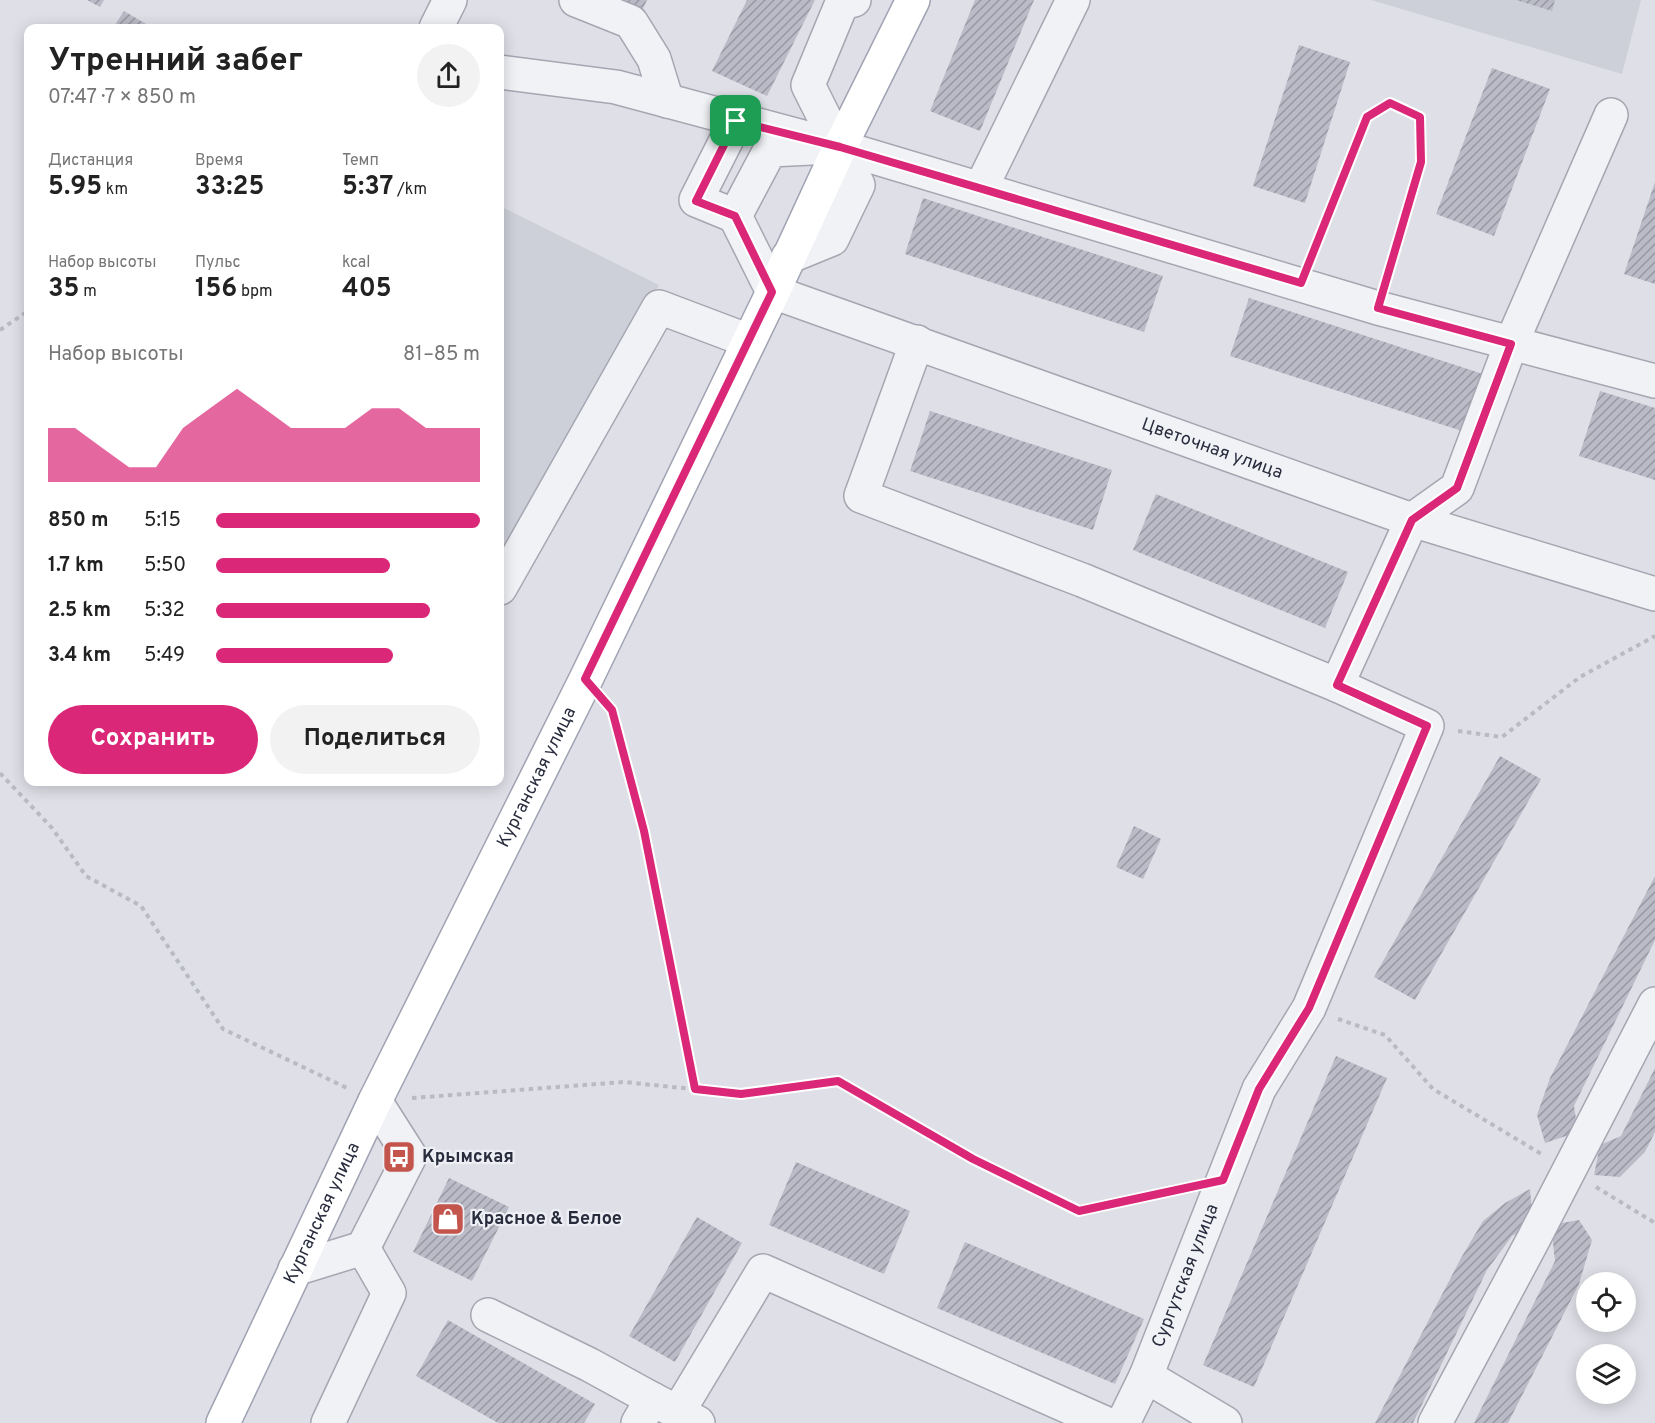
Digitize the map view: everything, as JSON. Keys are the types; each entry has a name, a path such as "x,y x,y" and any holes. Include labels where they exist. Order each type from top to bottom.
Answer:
{"main road":[{"name":"Курганская улица","path":"223,1423 375,1101 585,679 913,0"}],"street":[{"path":"438,24 450,0"},
{"path":"576,0 631,22 654,60 667,101"},
{"path":"840,147 808,85 842,3 854,0"},
{"path":"981,188 1073,0"},
{"path":"504,73 616,87 840,147 1301,283 1378,308 1655,381"},
{"path":"1337,685 1412,520 1457,488 1511,344 1611,115"},
{"path":"736,121 696,201 735,216 772,292"},
{"path":"735,216 770,150 840,147"},
{"name":"Цветочная улица","path":"772,292 1412,520 1655,594"},
{"path":"504,581 659,307 749,341"},
{"path":"917,342 861,496 1082,580 1337,685 1427,726"},
{"name":"Сургутская улица","path":"1123,1423 1146,1376 1259,1089 1309,1008 1427,726"},
{"path":"1435,1423 1655,1004"},
{"path":"295,1269 363,1248 410,1156 375,1101"},
{"path":"328,1423 389,1293 363,1248"},
{"path":"488,1315 590,1365 666,1414 763,1271 1105,1423"},
{"path":"1146,1376 1225,1423"}],"path":[{"path":"1301,283 1367,117 1390,103 1420,117 1421,162 1378,308"},
{"path":"0,330 24,314"},
{"path":"1427,726 1502,737 1580,677 1655,636"},
{"path":"585,679 612,710 644,831 695,1089"},
{"path":"0,773 52,828 86,876 141,906 223,1029 375,1101 624,1082 741,1094 838,1081 973,1159 1079,1211 1223,1180"},
{"path":"1309,1008 1385,1035 1433,1089 1655,1223"}],"shaded area":[{"path":"1371,0 1641,0 1622,74"},
{"path":"504,208 659,285 504,546"}],"building":[{"path":"87,0 104,0 100,7"},
{"path":"585,0 647,0 636,24"},
{"path":"747,0 815,0 767,96 712,71"},
{"path":"975,0 1034,0 980,131 930,111"},
{"path":"1516,0 1555,0 1552,11"},
{"path":"124,11 146,24 116,24"},
{"path":"1299,45 1350,62 1305,203 1253,186"},
{"path":"1492,68 1550,89 1494,236 1436,214"},
{"path":"1655,182 1655,284 1624,274"},
{"path":"923,198 1163,276 1144,332 905,254"},
{"path":"1249,298 1483,374 1465,432 1230,356"},
{"path":"1600,391 1655,408 1655,480 1579,456"},
{"path":"930,411 1112,470 1093,530 910,471"},
{"path":"1156,494 1348,572 1325,628 1133,550"},
{"path":"1500,756 1541,779 1415,1000 1374,977"},
{"path":"1134,826 1161,839 1143,879 1116,867"},
{"path":"1655,876 1655,940 1574,1106 1578,1132 1545,1143 1537,1115 1550,1078"},
{"path":"1336,1056 1387,1078 1254,1387 1203,1365"},
{"path":"1655,1068 1655,1132 1645,1152 1620,1177 1594,1175 1600,1145 1621,1136"},
{"path":"796,1162 910,1211 884,1274 769,1225"},
{"path":"449,1178 509,1207 472,1281 413,1252"},
{"path":"1530,1189 1533,1225 1512,1236 1487,1270 1413,1423 1375,1423 1461,1258 1483,1221 1505,1203"},
{"path":"697,1217 742,1243 675,1362 629,1336"},
{"path":"1579,1220 1592,1240 1583,1272 1576,1272 1576,1290 1508,1423 1474,1423 1555,1261 1551,1225"},
{"path":"965,1242 1144,1319 1115,1384 937,1308"},
{"path":"448,1320 595,1404 584,1423 498,1423 416,1376"}],"place":[{"name":"Крымская","path":"399,1157"},
{"name":"Красное & Белое","path":"448,1219"}],"route":[{"path":"1390,103 1420,117 1421,162 1378,308 1511,344 1457,488 1412,520 1337,685 1427,726 1309,1008 1259,1089 1223,1180 1079,1211 973,1159 838,1081 741,1094 695,1089 644,831 612,710 585,679 772,292 735,216 696,201 736,121 840,147 1301,283 1367,117 1390,103"}]}
